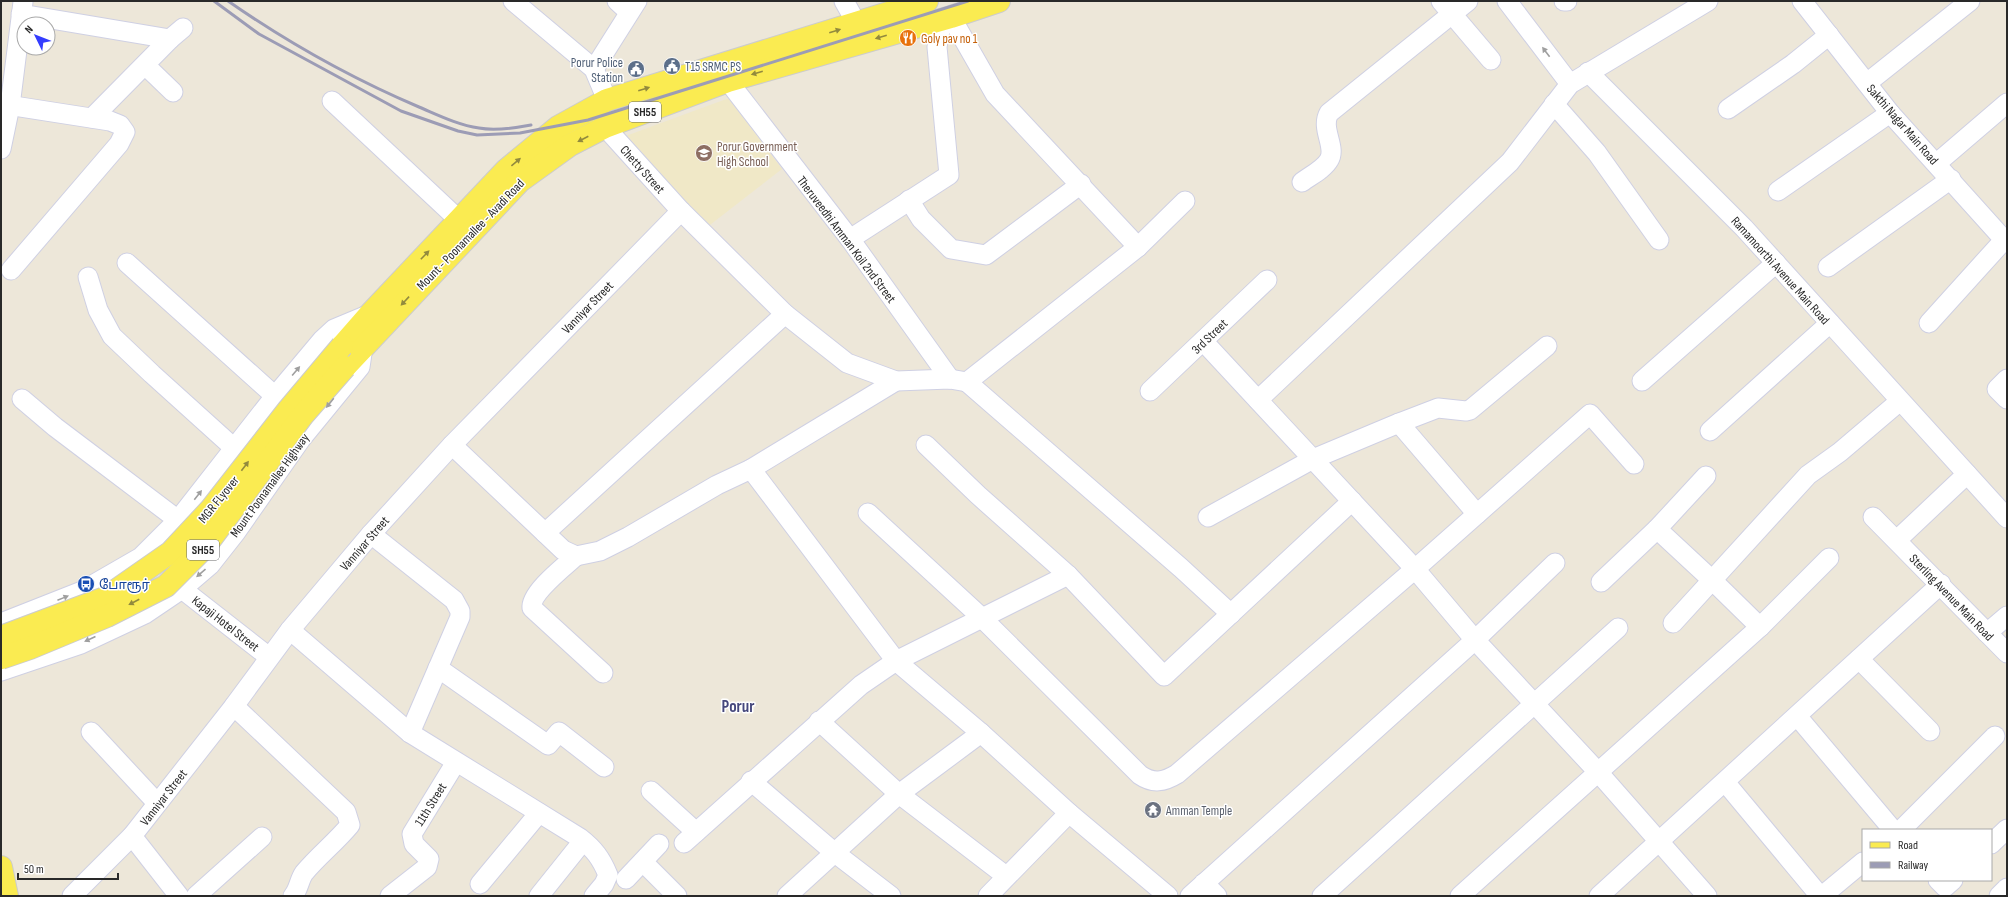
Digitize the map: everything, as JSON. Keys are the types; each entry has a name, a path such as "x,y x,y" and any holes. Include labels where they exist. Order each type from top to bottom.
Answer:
{"main road":[{"name":"Mount - Poonamallee - Avadi Road","path":"350,353 520,181 570,145 605,127 728,81 808,48 857,24 927,1"},
{"name":"Mount - Poonamallee - Avadi Road","path":"370,314 506,170 558,127 607,100 808,48 946,18 999,1"},
{"name":"MGR FLyover","path":"1,658 30,648 107,616 166,586 204,548 350,353 370,314"},
{"name":"MGR FLyover","path":"1,637 105,598 171,552 211,509 288,408 350,353"},
{"path":"1,867 7,896"}],"street":[{"path":"513,1 594,69 607,100"},
{"path":"844,1 857,24"},
{"path":"1302,182 1326,164 1330,158 1331,151 1325,125 1329,113 1446,8 1468,1"},
{"path":"1507,1 1570,84"},
{"path":"1258,400 1510,162 1570,84 1708,1"},
{"name":"Sakthi Nagar Main Road","path":"1802,1 1890,113 1937,163 2006,242"},
{"path":"1867,83 1970,1"},
{"path":"594,69 628,5"},
{"path":"1,149 5,105 22,8 177,34 92,118"},
{"path":"1446,8 1491,60"},
{"path":"946,18 995,94 1081,184 1138,247"},
{"path":"850,239 949,175 937,48 946,18"},
{"path":"1728,109 1793,64 1829,35"},
{"path":"145,65 173,92"},
{"name":"Ramamoorthi Avenue Main Road","path":"1588,72 1744,228 2007,518"},
{"name":"Theruveedhi Amman Koil 2nd Street","path":"728,81 958,380 1181,568 1231,614"},
{"path":"332,101 459,220"},
{"path":"1937,163 2007,103"},
{"path":"1554,104 1597,153 1659,240"},
{"path":"5,105 92,118 120,125 124,132 124,137 11,270"},
{"path":"1778,191 1890,113"},
{"name":"Chetty Street","path":"605,127 681,211 785,314 847,363 896,381"},
{"path":"1828,267 1951,179"},
{"path":"910,200 920,219 951,249 986,255 1081,184"},
{"path":"604,673 532,608 532,603 536,594 576,556 600,551 621,541 717,485 751,469 896,381 958,380 1138,247 1185,201"},
{"name":"Vanniyar Street","path":"72,896 132,836 234,706 290,630 371,534 452,445 681,211"},
{"path":"1929,323 2006,242"},
{"path":"126,263 275,396"},
{"path":"1642,381 1776,263"},
{"path":"88,277 98,310 112,336 234,448"},
{"name":"3rd Street","path":"1150,392 1267,280"},
{"path":"1,623 82,590 141,557 178,520 275,396 322,340 334,329 370,314"},
{"path":"545,533 785,314"},
{"path":"1710,431 1830,323"},
{"path":"1203,341 1415,569 1476,640 1598,772 1658,843 1707,896"},
{"path":"1208,518 1312,459 1398,423 1438,408 1466,411 1470,410 1547,346"},
{"name":"Mount Poonamallee Highway","path":"1,671 81,644 146,614 182,589 210,565 236,532 301,439 360,366 350,353"},
{"path":"2007,379 1997,389 2007,399"},
{"path":"22,399 55,427 178,520"},
{"path":"1673,623 1808,475 1840,452 1900,401"},
{"path":"868,513 981,617 1140,775 1147,780 1166,780 1177,774 1415,569 1590,414 1634,464"},
{"path":"1398,423 1477,514"},
{"path":"452,445 545,533 564,550 576,556"},
{"path":"926,445 978,495 1068,575 1164,676 1352,501"},
{"path":"751,469 896,661 981,733 1069,813 1168,896"},
{"path":"1898,540 1967,474"},
{"path":"1601,582 1657,529 1706,476"},
{"name":"Sterling Avenue Main Road","path":"1873,517 1898,540 2007,653"},
{"path":"1657,529 1760,627"},
{"path":"371,534 454,600 458,606 460,617 410,733"},
{"path":"1460,896 1760,627 1829,558"},
{"path":"1190,896 1211,889 1556,563"},
{"path":"651,791 690,837 861,685 896,661 981,617 1068,575"},
{"path":"1599,896 1941,584"},
{"name":"Kapaji Hotel Street","path":"182,589 269,657"},
{"path":"38,608 54,653"},
{"path":"1987,633 2007,616"},
{"path":"1322,896 1618,628"},
{"path":"290,630 410,733 584,841 601,859 608,875 604,884 594,896"},
{"path":"1859,659 1930,732"},
{"path":"438,668 548,745 559,732 604,767"},
{"path":"234,706 346,812 349,818 350,825 303,875 300,886 293,896"},
{"path":"1797,716 1893,829"},
{"path":"819,721 899,794 1006,876"},
{"path":"91,732 157,803"},
{"path":"787,896 899,794 981,733"},
{"path":"1902,829 1995,736"},
{"name":"11th Street","path":"390,896 427,867 429,863 428,859 414,844 412,834 456,762"},
{"path":"751,782 835,853 891,896"},
{"path":"1724,782 1821,896 1862,863"},
{"path":"480,884 539,813"},
{"path":"988,896 1069,813"},
{"path":"1992,843 2007,829"},
{"path":"132,836 178,896"},
{"path":"196,896 262,837"},
{"path":"539,896 584,841"},
{"path":"626,879 659,844"},
{"path":"642,862 677,896"},
{"path":"1998,896 2007,888"}],"shaded area":[{"name":"Porur Government High School","path":"729,98 782,169 706,228 623,137"}],"railway":[{"path":"214,1 259,34 401,111 458,131 477,135 520,133 588,120 968,1"},
{"path":"228,1 273,31 345,72 394,96 441,116 463,125 485,129 505,129 531,125"}],"place":[{"name":"Goly pav no 1","path":"908,38"},
{"name":"T15 SRMC PS","path":"672,66"},
{"name":"Porur Police Station","path":"636,69"},
{"name":"Porur Government High School","path":"704,153"},
{"name":"போரூர்","path":"86,584"},
{"name":"Amman Temple","path":"1153,810"}],"district":[{"name":"Porur","path":"738,706"}]}
